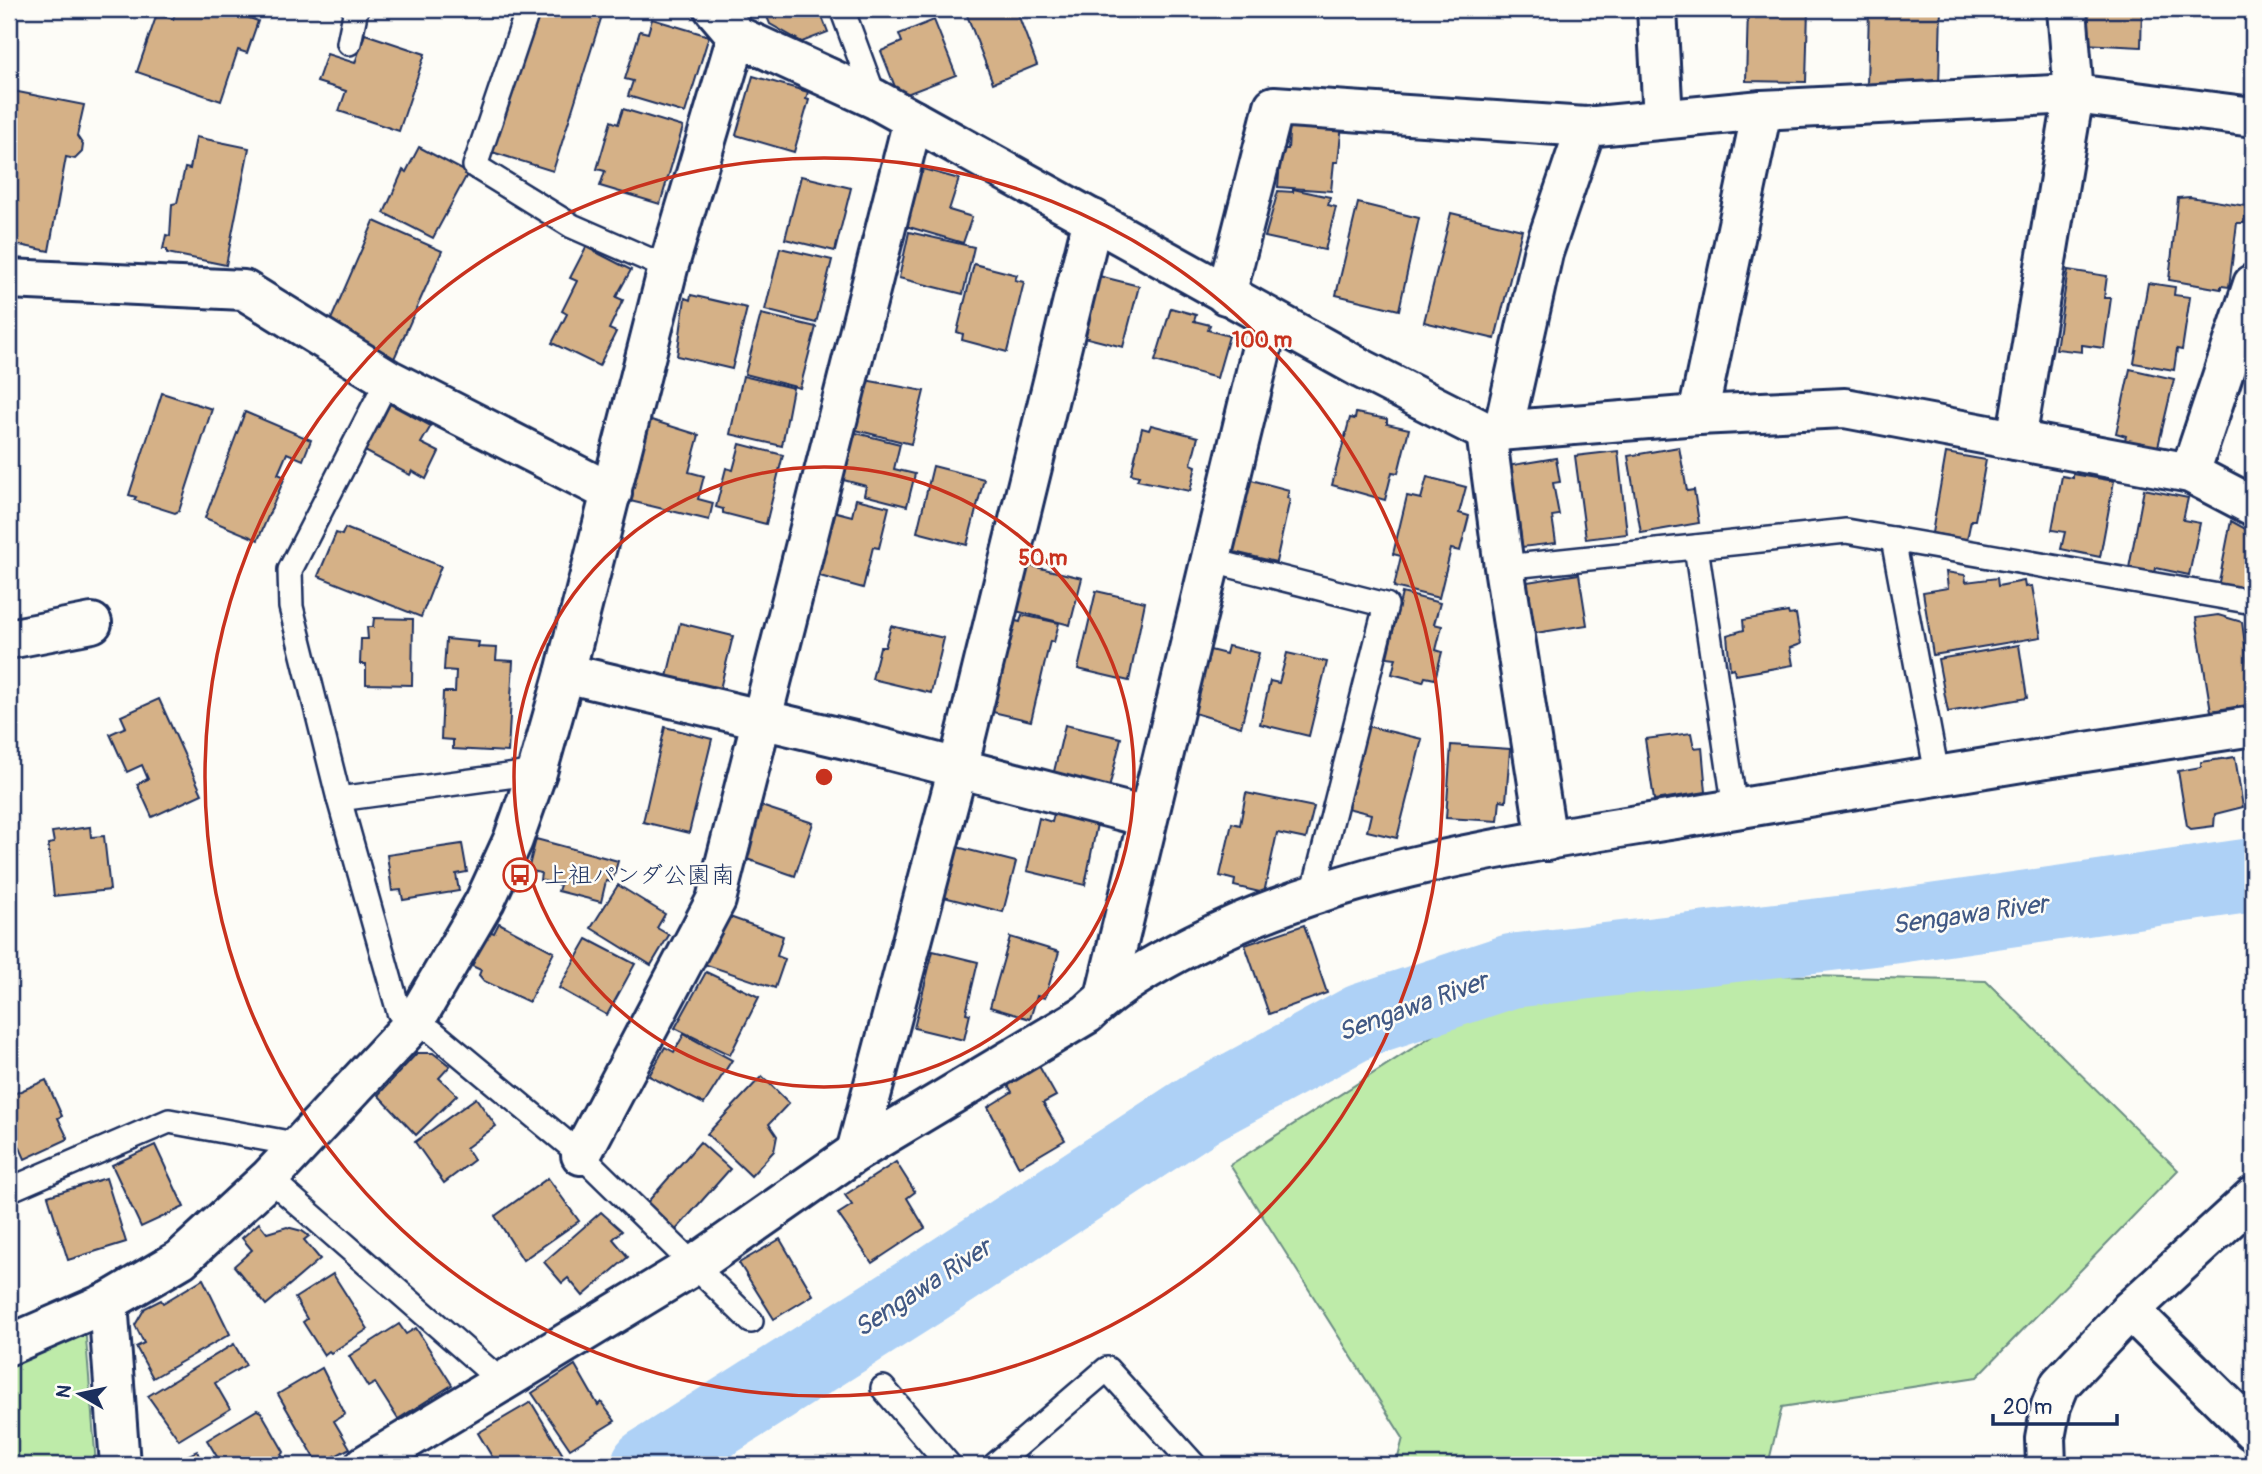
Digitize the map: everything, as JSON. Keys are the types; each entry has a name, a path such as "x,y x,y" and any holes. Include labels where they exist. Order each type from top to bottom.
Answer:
{"street":[{"path":"1657,9 1663,119"},
{"path":"2016,440 2074,94 2067,9"},
{"path":"9,1345 108,1302 181,1259 269,1178 413,1024 485,901 513,840 537,772 565,673 668,268 725,23 875,99 1269,318 1494,431 1698,415 1845,408 2190,473 2253,506"},
{"path":"1226,295 1274,106 1586,127 1762,110 2074,94 2253,117"},
{"path":"1698,415 1762,110"},
{"path":"581,1155 716,900 913,120"},
{"path":"1547,842 1504,567 1494,431 1542,253 1586,127"},
{"path":"856,1152 958,768 1093,219"},
{"path":"9,279 244,290 388,379 612,493"},
{"path":"2190,473 2253,284"},
{"path":"1105,997 1146,817 1269,318"},
{"path":"9,639 92,624"},
{"path":"565,673 762,719 1146,817"},
{"path":"365,1465 694,1266 856,1152 1087,1014 1105,997 1171,956 1226,928 1313,894 1409,865 1937,774 2253,726"},
{"path":"2046,1465 2049,1417 2060,1384 2130,1310 2253,1197"},
{"path":"108,1302 120,1465"},
{"path":"2130,1310 2253,1431"}],"lane":[{"path":"349,43 356,9"},
{"path":"528,9 475,166 572,226 668,268"},
{"path":"842,9 875,99"},
{"path":"388,379 290,570 291,607 339,799 399,1012 413,1024 433,1032 581,1155 751,1321"},
{"path":"1504,567 1846,531 2253,602"},
{"path":"1893,539 1937,774"},
{"path":"1696,547 1735,809"},
{"path":"1209,560 1386,605 1313,894"},
{"path":"339,799 537,772"},
{"path":"9,1190 169,1121 300,1145"},
{"path":"269,1178 502,1382"},
{"path":"995,1465 1107,1369 1194,1465"},
{"path":"883,1388 949,1465"}],"green space":[{"path":"1538,968 1986,981 2178,1170 1977,1377 1782,1407 1768,1465 1396,1465 1403,1438 1230,1165"},
{"path":"85,1326 96,1465 9,1465 9,1356"}],"building":[{"path":"177,9 224,9 258,21 247,53 238,50 221,101 137,72 157,14 173,19"},
{"path":"537,9 604,9 553,171 492,152"},
{"path":"764,9 819,9 828,32 802,42 770,24"},
{"path":"984,9 1016,9 1037,65 993,83 967,15"},
{"path":"1748,9 1808,9 1806,82 1746,81"},
{"path":"1869,9 1941,9 1939,88 1867,85"},
{"path":"2085,9 2142,9 2141,47 2083,44"},
{"path":"652,19 709,36 685,113 628,96 633,81 625,79 640,31 648,33"},
{"path":"934,20 956,75 899,97 881,51 902,42 899,34"},
{"path":"365,34 425,54 399,131 339,111 346,91 317,82 327,54 355,63"},
{"path":"753,76 808,92 806,99 809,100 794,152 736,135"},
{"path":"13,91 84,105 77,136 83,145 82,152 75,159 66,157 49,251 9,243 9,117"},
{"path":"623,109 683,127 660,204 600,186 605,171 597,169 611,121 618,124"},
{"path":"1290,119 1342,124 1338,162 1334,162 1331,191 1278,187 1281,149 1288,149"},
{"path":"196,137 249,148 226,265 167,253 167,249 163,249 166,235 170,236 172,204 177,203 185,168 190,169"},
{"path":"419,147 468,173 433,238 384,213 403,170 406,172"},
{"path":"923,169 959,179 949,210 972,217 963,243 899,224 914,171 922,173"},
{"path":"801,176 851,188 835,251 785,239"},
{"path":"1293,189 1330,197 1328,205 1336,207 1325,250 1265,237 1278,191 1293,192"},
{"path":"2190,197 2246,206 2244,223 2237,223 2229,287 2221,286 2221,289 2169,280 2178,198"},
{"path":"1358,203 1419,218 1399,310 1336,295"},
{"path":"1451,213 1522,230 1495,339 1424,322"},
{"path":"374,221 442,251 393,361 326,331"},
{"path":"909,232 974,247 963,294 899,278"},
{"path":"586,247 631,270 616,297 623,300 609,329 616,332 599,366 552,343 567,314 562,311 577,281 570,278"},
{"path":"780,248 832,260 816,323 765,310"},
{"path":"974,264 1017,275 1015,280 1024,282 1007,352 962,340 963,334 957,332"},
{"path":"2068,270 2107,276 2104,298 2111,298 2104,348 2082,345 2082,352 2056,349"},
{"path":"1087,273 1139,286 1123,347 1072,334"},
{"path":"2148,283 2175,287 2174,295 2190,297 2182,350 2177,349 2174,370 2134,363"},
{"path":"691,295 747,308 732,369 677,356 685,298 690,300"},
{"path":"1171,308 1196,315 1194,321 1210,325 1208,330 1229,336 1217,378 1155,361"},
{"path":"761,314 816,327 800,388 745,374"},
{"path":"2130,369 2174,379 2157,451 2124,443 2126,436 2116,433"},
{"path":"743,376 793,388 782,446 730,434"},
{"path":"865,380 924,391 911,444 852,429"},
{"path":"9,385 13,386 11,425 9,425"},
{"path":"162,393 212,409 179,511 175,513 134,500 136,497 129,495"},
{"path":"390,404 431,426 421,443 439,452 426,479 412,471 410,475 361,449 374,426 378,428"},
{"path":"245,412 311,440 303,460 287,453 278,474 285,477 258,540 205,518"},
{"path":"1356,413 1387,419 1387,424 1409,429 1398,473 1392,472 1385,500 1332,485 1350,418 1355,419"},
{"path":"648,419 699,435 689,472 704,476 698,499 713,503 709,520 626,500"},
{"path":"1151,425 1198,437 1191,464 1196,466 1190,491 1137,480 1139,476 1131,474 1142,428 1149,430"},
{"path":"848,431 900,444 894,469 915,474 907,506 864,495 866,486 836,478"},
{"path":"740,444 783,455 766,524 723,513 723,509 716,507 726,468 733,470"},
{"path":"1679,447 1687,491 1694,490 1699,523 1641,533 1628,456"},
{"path":"1618,451 1627,534 1586,539 1575,456"},
{"path":"1946,453 1986,460 1975,520 1971,520 1967,540 1932,533"},
{"path":"1556,458 1560,482 1553,483 1559,515 1552,516 1556,543 1522,547 1519,521 1509,523 1501,467"},
{"path":"933,466 984,479 967,545 917,532"},
{"path":"2073,474 2114,481 2100,557 2061,549 2065,532 2052,530 2062,476 2073,478"},
{"path":"1240,477 1289,490 1287,498 1290,499 1276,562 1234,552 1225,538"},
{"path":"1427,477 1466,487 1459,513 1469,516 1460,551 1451,549 1439,598 1394,587 1401,556 1393,554 1407,496 1421,499"},
{"path":"2144,489 2188,498 2183,520 2200,523 2189,575 2156,568 2155,573 2129,568"},
{"path":"856,499 889,507 879,548 873,547 863,588 809,573 825,509 852,516"},
{"path":"2231,521 2253,533 2253,594 2218,587"},
{"path":"345,528 441,566 421,617 318,576 336,533 342,535"},
{"path":"1015,562 1082,578 1070,625 1016,611"},
{"path":"1946,572 1965,575 1966,582 1997,578 1998,586 2024,581 2025,587 2032,586 2041,637 1933,655 1923,592 1948,588"},
{"path":"1579,574 1587,625 1523,635 1518,599 1530,597 1527,582"},
{"path":"1096,591 1145,602 1129,681 1078,669"},
{"path":"1402,593 1440,603 1434,624 1442,626 1436,650 1442,652 1435,679 1425,677 1423,682 1392,674 1396,658 1387,657"},
{"path":"1788,612 1789,615 1796,614 1801,644 1790,648 1793,665 1735,675 1734,668 1730,669 1727,635 1744,630 1743,620"},
{"path":"1022,615 1059,623 1054,642 1050,641 1031,721 980,709 1007,619 1020,622"},
{"path":"2218,615 2242,622 2253,704 2211,711 2196,618"},
{"path":"374,618 413,619 412,685 366,684 366,664 360,664 361,639 368,639 367,627 373,627"},
{"path":"680,623 733,636 718,697 665,685"},
{"path":"891,626 944,638 931,693 872,679 880,647 885,647"},
{"path":"446,639 479,642 478,647 497,648 496,660 513,661 508,752 453,749 453,740 441,739 443,692 455,692 456,671 444,670"},
{"path":"2019,645 2027,698 1948,712 1938,659"},
{"path":"1228,646 1259,653 1241,727 1191,712 1202,648 1226,654"},
{"path":"1287,653 1327,662 1309,736 1260,724 1270,681 1279,683"},
{"path":"159,699 202,794 152,817 137,784 148,779 142,765 127,772 110,734 126,727 121,716"},
{"path":"1065,725 1121,738 1108,793 1052,780"},
{"path":"1367,726 1422,739 1397,838 1367,831 1371,814 1347,808"},
{"path":"665,727 712,739 689,833 643,822"},
{"path":"1691,733 1694,748 1702,747 1706,792 1654,800 1645,739"},
{"path":"1451,745 1510,749 1506,801 1500,800 1498,821 1446,818"},
{"path":"2235,757 2243,807 2215,814 2214,826 2191,829 2187,826 2178,771 2201,767 2201,762"},
{"path":"1246,793 1314,807 1306,839 1277,833 1264,893 1234,886 1235,880 1220,876 1232,823 1240,825"},
{"path":"755,804 813,823 795,876 741,857"},
{"path":"1054,814 1097,824 1085,885 1027,871 1039,818 1052,822"},
{"path":"90,827 91,837 104,836 110,890 54,896 48,844 54,843 52,832"},
{"path":"536,839 618,861 612,882 606,881 601,902 558,891 560,885 540,880 541,873 528,870"},
{"path":"462,844 467,872 456,874 459,891 403,900 401,890 392,891 387,855"},
{"path":"953,846 1016,862 1003,912 940,896"},
{"path":"618,885 665,914 657,928 669,935 651,965 591,928"},
{"path":"724,915 783,936 777,956 785,959 775,988 698,962"},
{"path":"499,923 554,952 529,1002 484,981 479,975 481,970 472,966 489,931 494,933"},
{"path":"1304,925 1327,993 1269,1014 1245,945"},
{"path":"1010,937 1059,952 1045,998 1037,996 1030,1019 990,1007"},
{"path":"587,939 635,964 607,1015 559,988"},
{"path":"933,951 978,962 966,1013 970,1014 964,1040 914,1028"},
{"path":"706,972 759,997 730,1055 675,1028"},
{"path":"684,1034 732,1060 704,1104 649,1076 665,1047 674,1052"},
{"path":"417,1053 433,1053 450,1066 439,1078 457,1095 416,1135 378,1095"},
{"path":"1039,1066 1056,1096 1043,1103 1065,1140 1019,1167 988,1107 1012,1092 1008,1085"},
{"path":"762,1076 789,1103 769,1124 777,1136 774,1151 751,1176 707,1134"},
{"path":"46,1080 62,1116 58,1118 68,1139 25,1159 9,1123 9,1096"},
{"path":"476,1098 496,1126 466,1148 474,1160 444,1183 415,1142"},
{"path":"700,1142 730,1169 675,1231 645,1205"},
{"path":"155,1145 184,1207 141,1227 112,1165"},
{"path":"896,1162 915,1192 907,1198 925,1228 872,1263 838,1214 852,1205 845,1195"},
{"path":"106,1178 126,1242 68,1260 48,1196"},
{"path":"548,1178 579,1221 523,1260 495,1216"},
{"path":"601,1212 622,1231 613,1239 628,1257 583,1296 568,1278 562,1283 544,1262"},
{"path":"259,1223 267,1233 287,1227 302,1231 309,1236 304,1240 320,1259 266,1305 234,1266 252,1250 242,1238"},
{"path":"780,1239 813,1295 774,1319 739,1263"},
{"path":"333,1274 368,1329 324,1355 303,1322 307,1319 295,1298"},
{"path":"203,1279 230,1334 153,1378 136,1347 144,1343 135,1325 145,1308 161,1300 163,1303"},
{"path":"399,1324 406,1334 416,1328 452,1385 398,1419 375,1383 368,1387 349,1356"},
{"path":"234,1344 246,1365 215,1383 230,1409 179,1440 148,1396"},
{"path":"575,1365 598,1405 601,1402 615,1421 570,1449 532,1393"},
{"path":"322,1368 345,1414 334,1421 350,1448 319,1465 278,1394"},
{"path":"531,1402 563,1455 546,1465 497,1465 478,1433"},
{"path":"257,1410 261,1412 284,1452 281,1454 288,1465 222,1465 207,1440"},
{"path":"197,1451 203,1465 168,1465"}],"waterway":[{"name":"Sengawa River","path":"648,1465 937,1281 1201,1108 1363,1020 1511,971 1890,927 2253,875"}],"place":[{"name":"上祖パンダ公園南","path":"520,875"}]}
